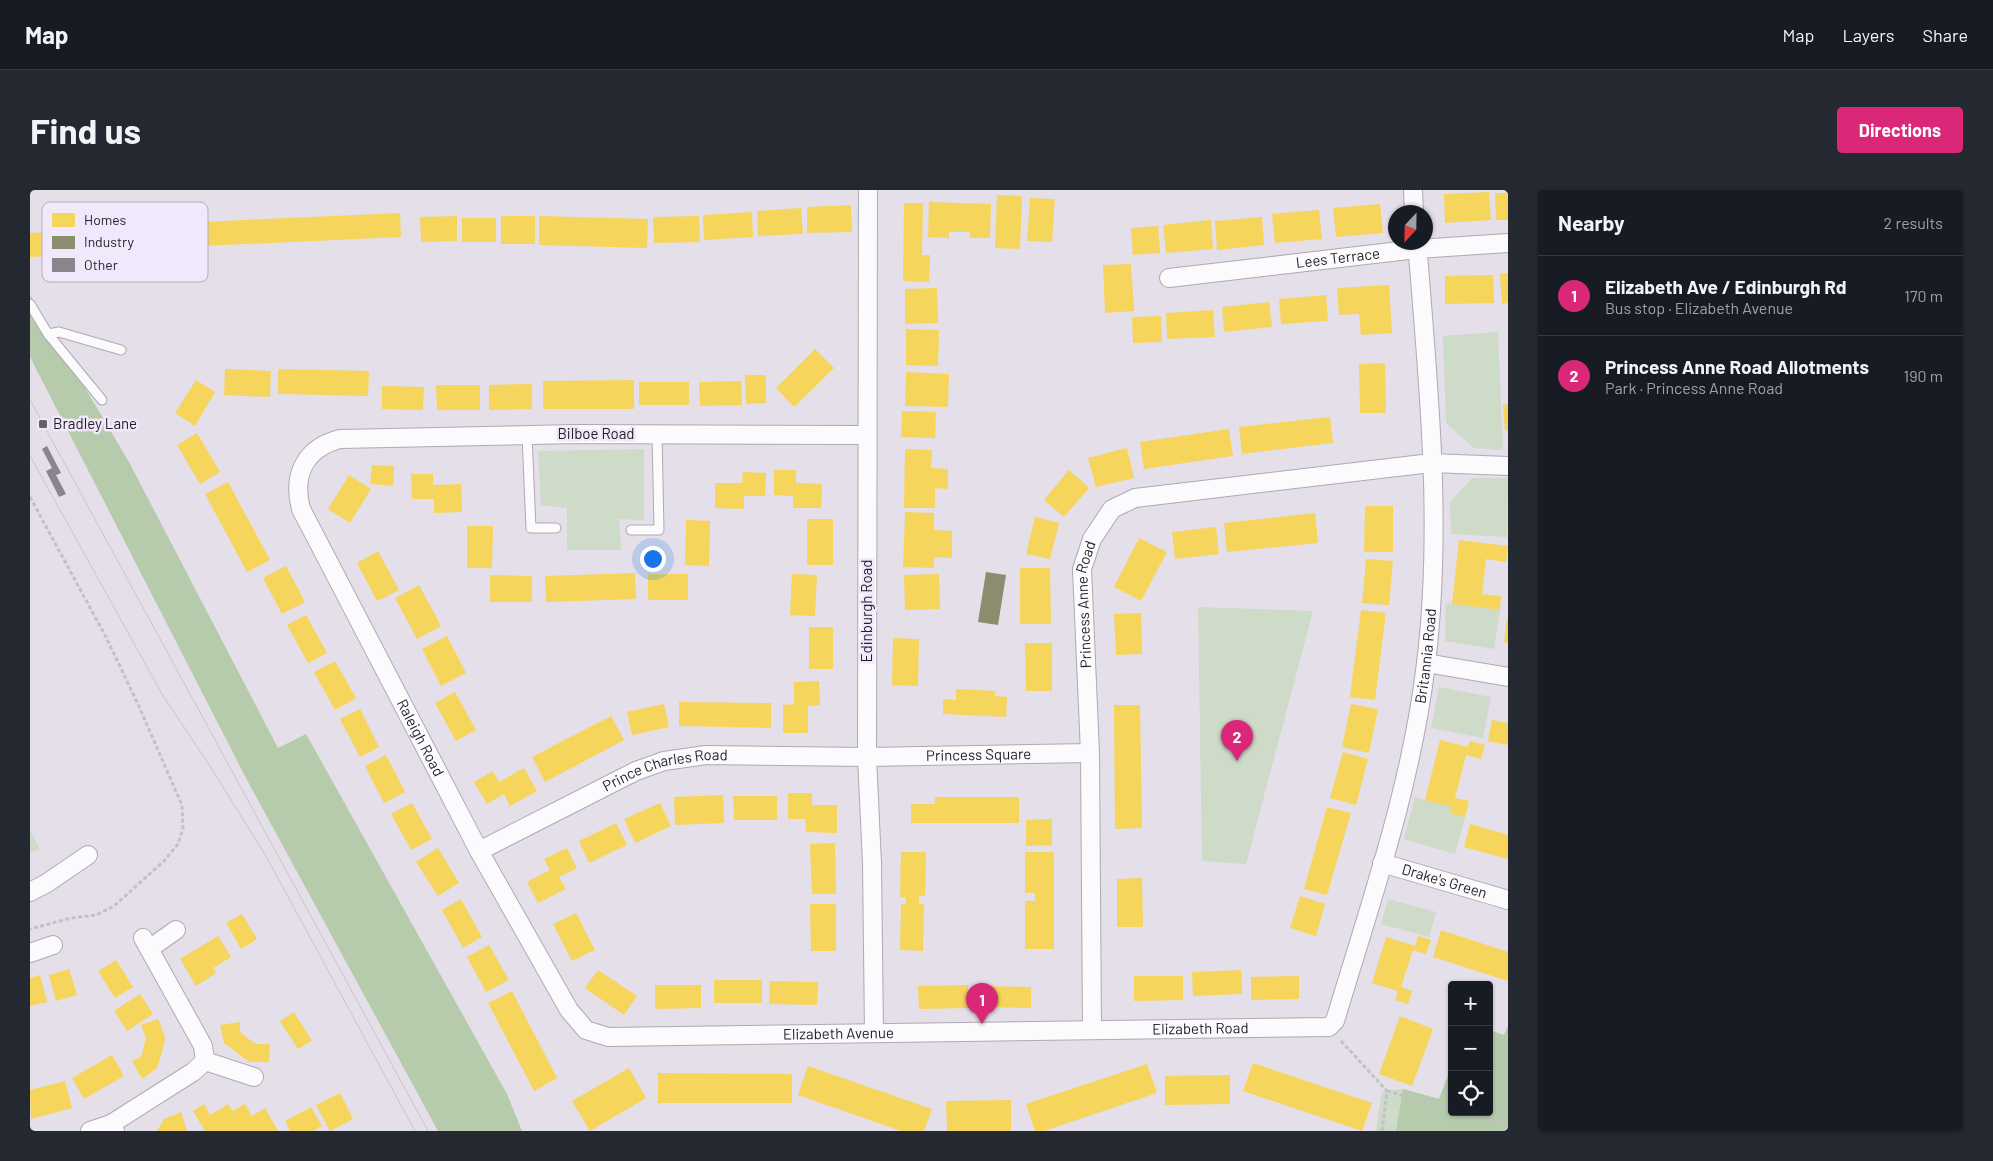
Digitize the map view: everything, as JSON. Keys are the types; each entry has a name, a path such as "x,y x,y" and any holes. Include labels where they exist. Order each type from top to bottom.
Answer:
{"street":[{"name":"Edinburgh Road","path":"868,190 867,757 872,863 874,1033"},
{"path":"1413,190 1414,205"},
{"name":"Lees Terrace","path":"1433,245 1508,243"},
{"name":"Lees Terrace","path":"1169,278 1388,250"},
{"name":"Britannia Road","path":"1329,1027 1335,1021 1382,863 1407,766 1426,663 1434,557 1431,462 1417,250"},
{"name":"Bilboe Road","path":"325,443 340,439 527,435 867,435"},
{"name":"Raleigh Road","path":"325,443 309,455 302,469 297,493 301,509 479,851 569,1010 586,1030"},
{"name":"Princess Anne Road","path":"1092,1030 1090,753 1082,570 1092,539 1112,510 1135,498 1431,462 1508,466"},
{"path":"1426,663 1508,677"},
{"name":"Princess Square","path":"867,757 1090,753"},
{"name":"Prince Charles Road","path":"479,851 636,771 664,761 706,755 867,757"},
{"path":"30,892 47,883 88,855"},
{"name":"Drake's Green","path":"1382,863 1508,900"},
{"path":"176,930 146,944 203,1046 205,1061"},
{"path":"30,953 53,945"},
{"name":"Elizabeth Road","path":"1092,1030 1329,1027"},
{"name":"Elizabeth Avenue","path":"586,1030 608,1038 1092,1030"},
{"path":"205,1061 254,1077"},
{"path":"90,1131 113,1128 193,1072 205,1061"}],"lane":[{"path":"30,304 48,334 102,400"},
{"path":"48,334 58,332 121,350"},
{"path":"632,530 659,530 658,434"},
{"path":"527,435 531,528 556,528"}],"path":[{"path":"30,497 106,637 137,702 182,806 183,828 178,844 164,861 114,906 96,915 71,918 30,929"},
{"path":"1329,1027 1387,1092 1448,1108"},
{"path":"1382,1131 1387,1092"},
{"path":"1479,1116 1508,1124"}],"green space":[{"path":"30,295 129,462 278,748 306,734 507,1094 522,1131 438,1131 247,780 30,357"},
{"path":"1498,332 1503,450 1474,448 1446,423 1443,336"},
{"path":"644,449 644,520 619,519 621,550 567,550 567,508 541,505 538,451"},
{"path":"1472,478 1508,478 1507,537 1451,534 1450,502"},
{"path":"1446,603 1500,610 1494,649 1445,641"},
{"path":"1198,607 1313,611 1246,864 1202,861"},
{"path":"1439,687 1491,697 1483,738 1431,728"},
{"path":"1415,797 1452,807 1451,813 1465,817 1455,854 1404,839"},
{"path":"30,831 40,849 30,852"},
{"path":"1388,899 1436,912 1429,937 1381,924"},
{"path":"1508,1026 1508,1131 1376,1131 1382,1091 1403,1089 1439,1099 1448,1075 1448,1116 1493,1116 1493,1031 1504,1035"},
{"path":"1508,1026 1508,1131 1396,1131 1403,1089 1439,1099 1448,1075 1448,1116 1493,1116 1493,1031 1504,1035"}],"building: Homes":[{"path":"1489,192 1491,220 1445,223 1444,194"},
{"path":"1495,193 1508,193 1508,220 1496,220"},
{"path":"997,195 1022,196 1020,249 995,248"},
{"path":"1030,198 1055,199 1052,242 1027,241"},
{"path":"929,202 991,204 990,238 970,238 970,232 949,232 949,238 928,237"},
{"path":"904,203 923,203 922,255 930,255 929,282 903,281"},
{"path":"1380,204 1383,233 1336,237 1333,208"},
{"path":"851,205 852,232 807,233 807,207"},
{"path":"801,208 803,234 758,236 757,211"},
{"path":"1319,210 1322,239 1275,243 1272,214"},
{"path":"752,212 753,237 704,240 703,215"},
{"path":"400,213 401,237 208,246 208,222"},
{"path":"457,216 457,241 421,242 420,217"},
{"path":"501,216 535,216 535,244 501,244"},
{"path":"539,216 648,219 647,248 539,245"},
{"path":"699,216 700,242 654,243 653,217"},
{"path":"1262,217 1264,245 1217,250 1215,221"},
{"path":"462,218 496,218 496,242 462,242"},
{"path":"1211,220 1213,249 1166,253 1163,225"},
{"path":"1158,226 1160,253 1133,255 1131,228"},
{"path":"42,232 42,256 30,257 30,233"},
{"path":"1131,264 1134,311 1105,313 1103,265"},
{"path":"1508,273 1508,303 1502,304 1500,274"},
{"path":"1493,275 1494,303 1445,304 1445,276"},
{"path":"1389,285 1392,333 1361,335 1359,314 1339,315 1337,288"},
{"path":"937,288 938,323 905,324 905,289"},
{"path":"1326,295 1328,321 1281,324 1279,299"},
{"path":"1269,302 1272,327 1224,332 1222,307"},
{"path":"1213,310 1215,337 1167,339 1166,313"},
{"path":"1161,316 1162,342 1133,343 1132,317"},
{"path":"906,329 939,330 938,366 906,365"},
{"path":"815,349 834,368 794,407 776,388"},
{"path":"1385,363 1386,413 1360,413 1359,364"},
{"path":"225,369 271,371 270,397 224,395"},
{"path":"278,369 369,371 368,396 278,394"},
{"path":"906,372 949,374 948,407 905,406"},
{"path":"745,375 766,375 766,403 746,404"},
{"path":"196,380 215,392 195,426 175,413"},
{"path":"634,380 634,409 543,409 543,381"},
{"path":"741,381 742,405 700,406 699,382"},
{"path":"639,382 689,382 689,405 639,405"},
{"path":"532,384 532,409 489,410 489,385"},
{"path":"436,385 480,385 480,410 437,410"},
{"path":"382,386 424,387 423,410 382,409"},
{"path":"1508,404 1508,430 1505,431 1503,405"},
{"path":"902,411 936,412 935,438 901,437"},
{"path":"1330,417 1333,443 1242,454 1239,427"},
{"path":"1229,429 1233,456 1144,469 1140,442"},
{"path":"197,433 220,472 200,484 177,445"},
{"path":"1127,448 1134,478 1096,487 1088,458"},
{"path":"905,449 932,450 931,468 948,469 948,489 935,488 935,508 904,508"},
{"path":"372,465 394,466 393,486 370,484"},
{"path":"774,470 796,470 796,483 822,484 821,508 793,508 793,496 774,495"},
{"path":"1069,470 1089,488 1064,517 1044,500"},
{"path":"743,472 766,473 765,496 744,496 744,509 715,508 715,483 742,483"},
{"path":"411,474 433,474 433,485 461,484 462,512 434,513 434,499 412,499"},
{"path":"349,475 371,489 350,523 328,509"},
{"path":"228,482 270,560 247,572 205,494"},
{"path":"1365,506 1393,506 1393,552 1364,552"},
{"path":"905,512 934,513 934,530 952,531 952,558 934,557 934,568 903,567"},
{"path":"1315,513 1318,543 1227,552 1224,523"},
{"path":"1035,517 1059,523 1050,559 1026,554"},
{"path":"807,519 833,519 833,565 807,565"},
{"path":"686,520 710,521 709,566 685,565"},
{"path":"467,526 493,526 492,568 467,568"},
{"path":"1216,527 1219,554 1175,559 1172,532"},
{"path":"1139,538 1167,552 1141,601 1114,587"},
{"path":"1459,540 1508,546 1506,562 1486,559 1482,594 1501,596 1500,610 1452,604"},
{"path":"378,551 399,590 377,601 357,563"},
{"path":"1366,559 1393,561 1389,605 1362,603"},
{"path":"286,566 305,602 282,614 263,578"},
{"path":"1020,568 1050,568 1051,624 1020,624"},
{"path":"635,573 636,599 546,602 545,576"},
{"path":"648,574 688,574 688,600 648,600"},
{"path":"792,574 817,575 815,616 790,615"},
{"path":"939,574 940,609 905,610 904,575"},
{"path":"490,575 532,576 532,602 490,602"},
{"path":"419,585 441,626 417,639 395,598"},
{"path":"1361,610 1386,613 1375,700 1350,697"},
{"path":"1141,613 1142,654 1116,655 1114,614"},
{"path":"306,615 327,653 308,663 287,625"},
{"path":"1508,618 1508,643 1504,642"},
{"path":"809,627 833,627 833,669 809,669"},
{"path":"447,636 466,673 441,686 422,649"},
{"path":"893,638 919,639 918,686 892,685"},
{"path":"1025,643 1052,643 1052,691 1026,691"},
{"path":"335,661 356,698 335,710 314,672"},
{"path":"819,681 820,705 808,706 808,733 783,733 783,705 794,704 794,682"},
{"path":"956,689 995,691 995,696 1007,697 1006,717 943,714 943,699 956,700"},
{"path":"455,692 476,730 456,741 435,703"},
{"path":"679,702 771,703 771,728 679,726"},
{"path":"664,704 669,727 632,735 627,712"},
{"path":"1351,704 1378,709 1369,753 1342,747"},
{"path":"1114,705 1140,705 1142,828 1115,829"},
{"path":"360,709 379,747 360,757 340,719"},
{"path":"611,716 624,740 545,782 532,757"},
{"path":"1492,720 1508,723 1508,745 1488,741"},
{"path":"1440,740 1468,747 1470,741 1485,745 1481,759 1466,755 1455,798 1469,801 1465,817 1450,813 1452,807 1425,800"},
{"path":"1343,752 1368,759 1356,805 1330,798"},
{"path":"386,755 405,792 384,803 365,766"},
{"path":"524,768 537,791 510,806 504,794 487,804 474,782 493,771 499,782"},
{"path":"788,793 812,793 812,805 837,805 837,833 806,832 805,819 788,819"},
{"path":"723,795 724,823 675,825 674,797"},
{"path":"733,796 777,796 777,820 734,820"},
{"path":"935,797 1019,797 1019,823 911,823 911,804 935,804"},
{"path":"412,803 432,839 411,850 391,814"},
{"path":"660,803 671,826 635,843 624,819"},
{"path":"1327,807 1351,813 1327,895 1304,889"},
{"path":"1052,819 1052,845 1026,846 1026,820"},
{"path":"616,823 627,845 589,863 579,841"},
{"path":"1470,824 1508,835 1508,859 1464,847"},
{"path":"835,843 836,894 812,894 810,844"},
{"path":"438,848 459,883 438,896 416,862"},
{"path":"567,848 577,868 559,877 566,889 538,903 527,882 550,870 544,859"},
{"path":"901,852 926,852 925,896 919,896 919,904 924,904 923,951 900,950 901,904 906,904 906,897 900,897"},
{"path":"1025,852 1054,852 1054,949 1025,949 1025,901 1035,901 1035,893 1025,893"},
{"path":"1142,878 1143,927 1117,927 1117,879"},
{"path":"1300,896 1325,904 1316,936 1290,928"},
{"path":"461,899 482,937 463,948 442,910"},
{"path":"810,904 836,904 836,951 811,951"},
{"path":"576,913 595,950 572,961 553,924"},
{"path":"242,914 257,939 241,949 226,923"},
{"path":"1441,930 1508,952 1508,981 1433,957"},
{"path":"218,936 231,957 213,968 216,973 196,986 180,959"},
{"path":"1418,936 1431,940 1426,954 1413,950 1401,987 1412,991 1408,1004 1395,1000 1398,991 1372,983 1386,937 1415,946"},
{"path":"489,945 509,980 486,992 467,957"},
{"path":"116,960 133,987 115,998 98,971"},
{"path":"69,969 77,995 56,1001 49,975"},
{"path":"598,970 637,996 624,1015 585,988"},
{"path":"1241,970 1242,994 1193,996 1192,972"},
{"path":"40,975 47,1002 30,1006 30,978"},
{"path":"1134,976 1183,976 1183,1000 1134,1001"},
{"path":"1299,976 1299,999 1251,1000 1251,977"},
{"path":"714,980 762,980 762,1003 714,1003"},
{"path":"770,981 818,982 817,1005 769,1004"},
{"path":"655,985 701,985 701,1008 655,1009"},
{"path":"968,985 968,1008 919,1009 918,986"},
{"path":"980,986 1031,987 1031,1008 980,1007"},
{"path":"512,991 557,1078 534,1091 488,1003"},
{"path":"140,994 153,1014 127,1031 114,1011"},
{"path":"294,1012 312,1041 298,1049 280,1021"},
{"path":"1400,1016 1433,1029 1412,1086 1379,1074"},
{"path":"158,1019 165,1037 163,1049 157,1068 142,1079 132,1061 141,1057 146,1038 141,1025"},
{"path":"240,1022 240,1032 250,1040 256,1044 270,1044 269,1062 249,1062 224,1043 220,1025"},
{"path":"112,1055 124,1076 84,1099 72,1078"},
{"path":"1253,1063 1372,1103 1362,1131 1243,1091"},
{"path":"1147,1064 1157,1093 1044,1131 1035,1131 1026,1104"},
{"path":"808,1066 932,1109 924,1131 901,1131 798,1095"},
{"path":"629,1068 646,1098 590,1131 572,1101"},
{"path":"658,1073 792,1074 792,1103 658,1103"},
{"path":"1230,1075 1230,1104 1165,1105 1165,1076"},
{"path":"65,1081 72,1108 31,1119 30,1090"},
{"path":"340,1093 353,1119 330,1131 316,1105"},
{"path":"1011,1100 1011,1131 947,1131 946,1101"},
{"path":"204,1104 210,1115 228,1104 232,1111 245,1104 252,1116 265,1108 278,1131 205,1131 193,1111"},
{"path":"311,1107 322,1126 313,1131 290,1131 285,1121"},
{"path":"181,1112 187,1131 157,1131 164,1119"}],"building: Industry":[{"path":"986,572 1006,575 998,625 978,622"}],"building: Other":[{"path":"47,446 61,473 56,475 66,494 59,497 46,471 52,468 42,449"}],"tram line":[{"path":"30,400 428,1131"},
{"path":"30,456 162,694 210,766 267,858 415,1131"}],"place":[{"name":"Bradley Lane","path":"43,424"},
{"name":"Princess Anne Road Allotments","path":"1237,761"},
{"name":"Elizabeth Ave / Edinburgh Rd","path":"982,1024"}]}
